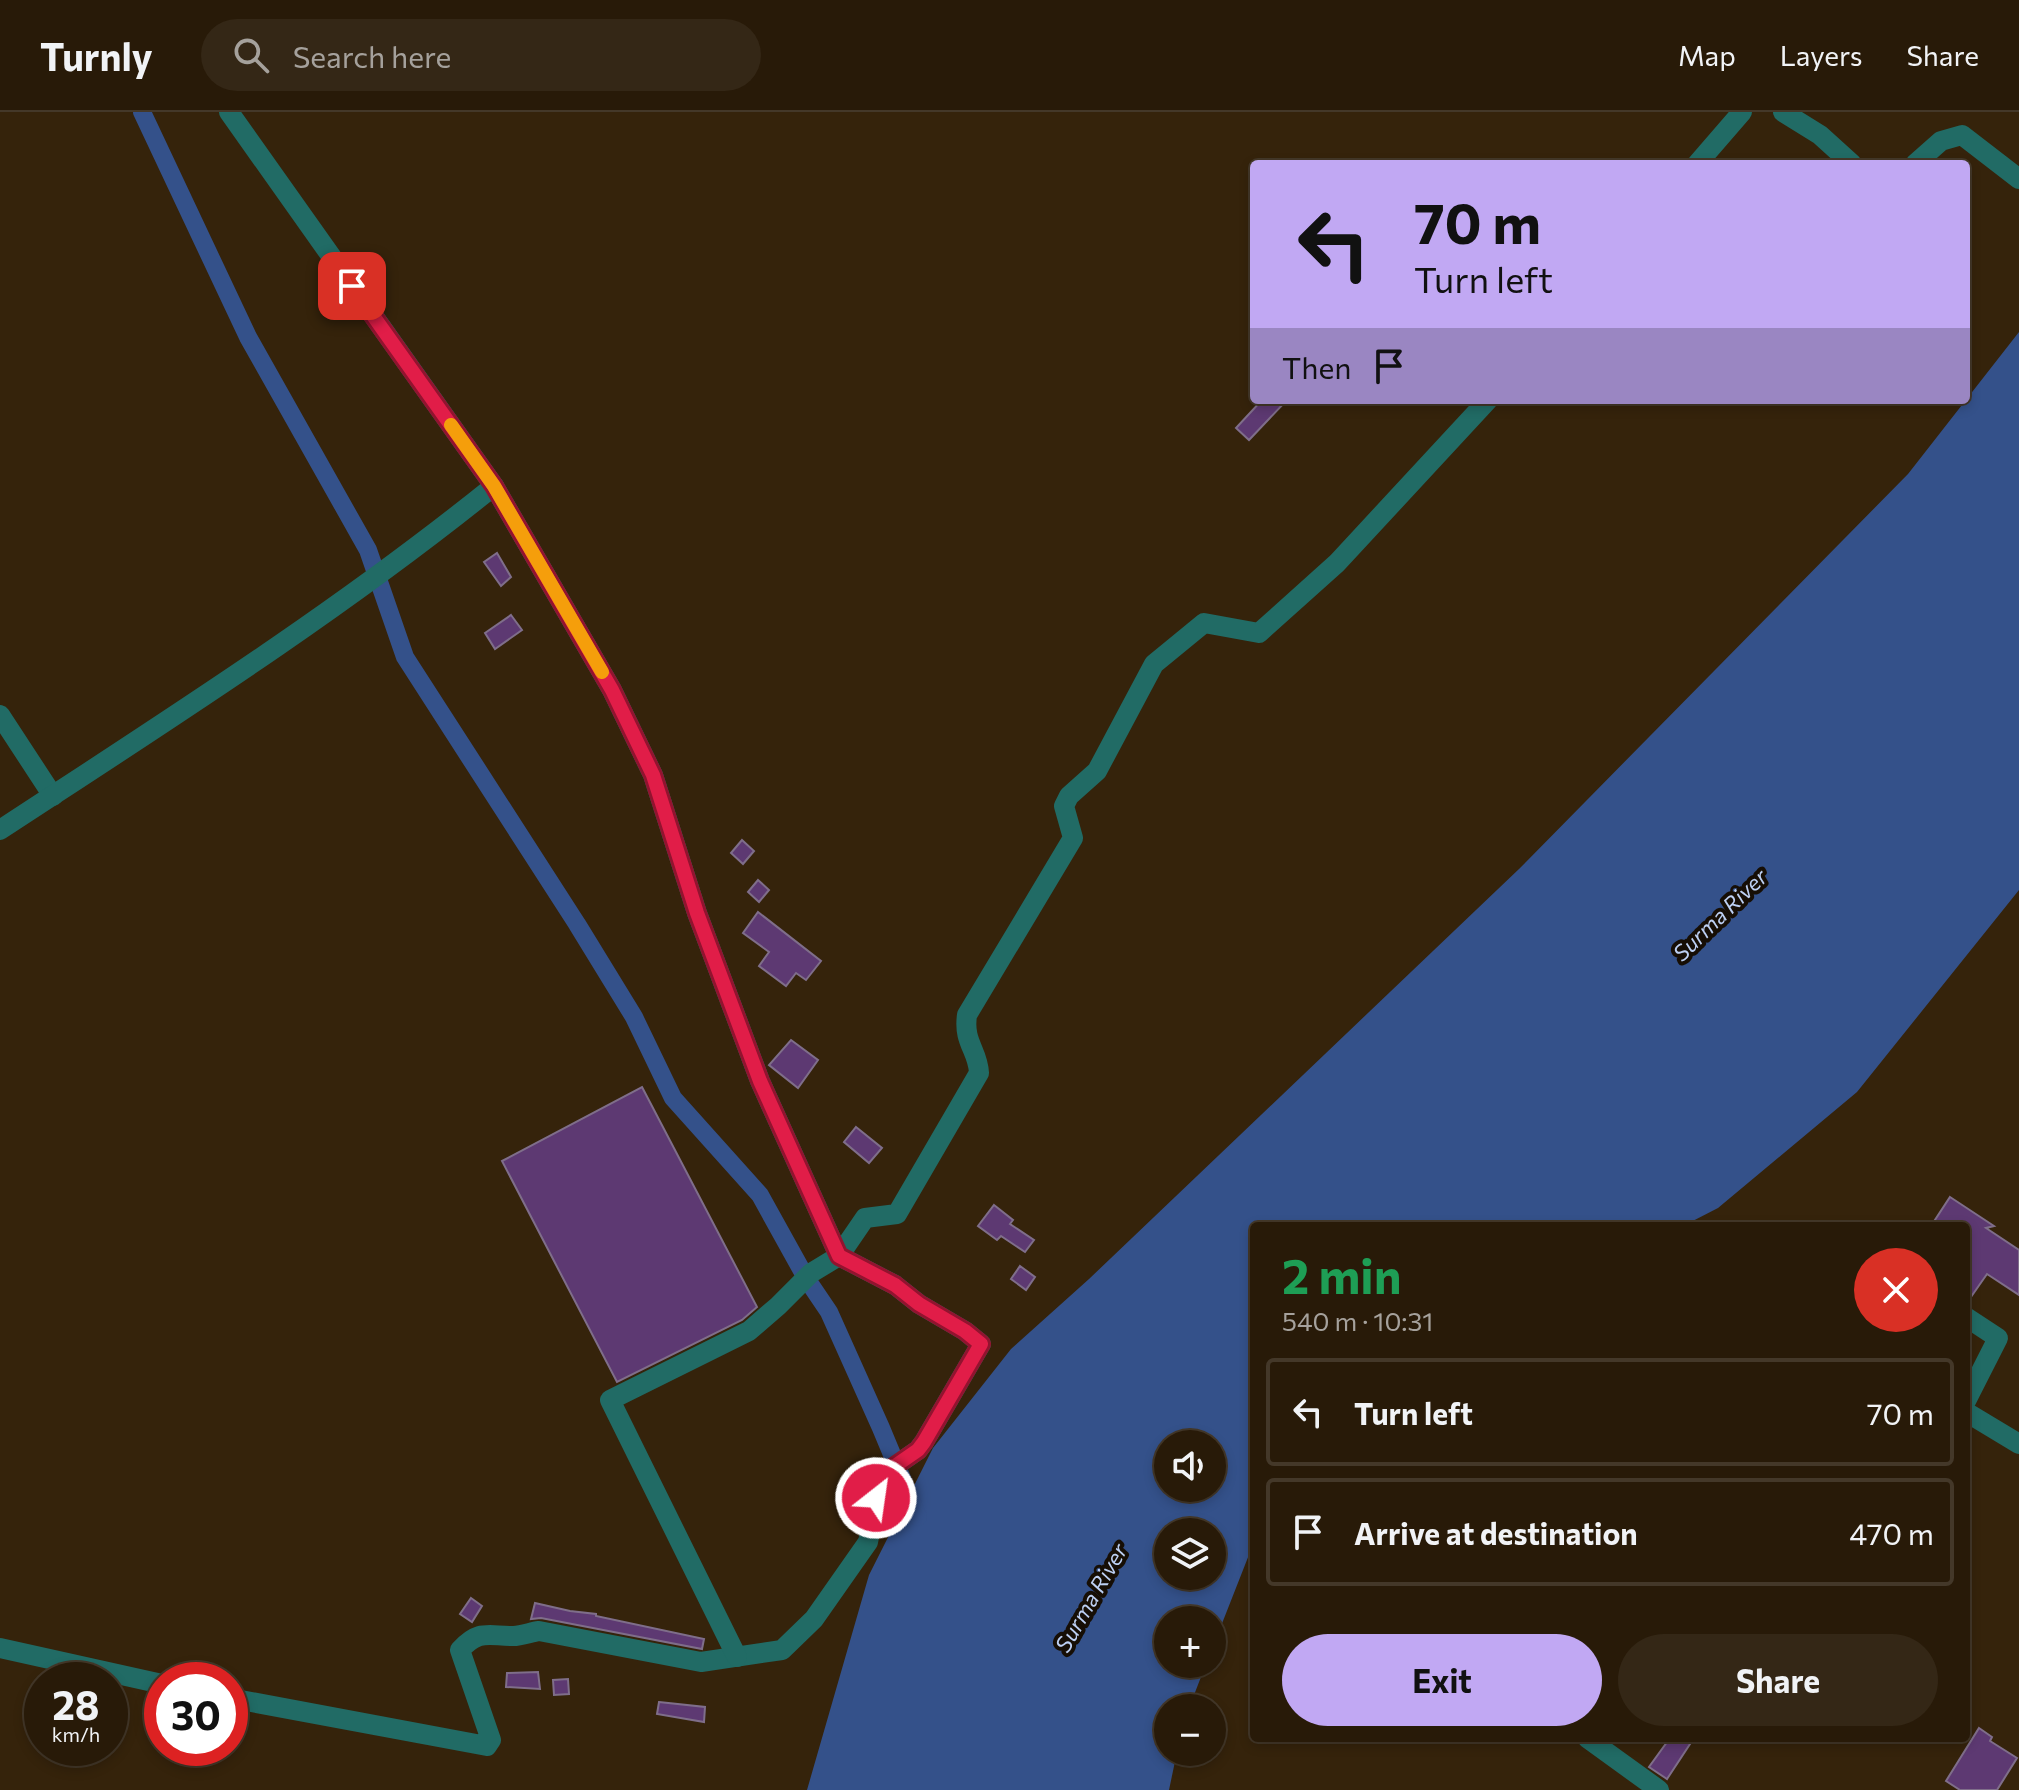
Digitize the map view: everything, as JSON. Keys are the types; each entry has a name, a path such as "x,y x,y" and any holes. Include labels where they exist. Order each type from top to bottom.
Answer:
{"street":[{"path":"229,112 494,486 612,690 653,775 697,913 755,1067 839,1256 895,1285 981,1344 918,1450 882,1475 868,1542 814,1619 782,1650 701,1662 539,1631 515,1636 488,1633 470,1638 460,1650 491,1740 487,1746 248,1701"},
{"path":"1700,160 1742,112"},
{"path":"1783,112 1820,135 1848,160"},
{"path":"1920,160 1941,141 1962,135 2019,179"},
{"path":"737,1657 610,1400 749,1331 811,1273 839,1256 865,1218 897,1214 979,1073 979,1065 964,1032 967,1015 1073,838 1064,806 1069,796 1097,771 1154,664 1204,623 1259,633 1337,563 1484,404"},
{"path":"0,830 347,598 418,547 494,486"},
{"path":"0,715 53,796"},
{"path":"1970,1320 1998,1338 1970,1393"},
{"path":"1970,1414 2019,1444"},
{"path":"0,1648 144,1680"},
{"path":"1593,1742 1659,1790"}],"water":[{"name":"Surma River","path":"2019,332 2019,890 1857,1092 1718,1208 1691,1222 1250,1222 1250,1552 1226,1613 1226,1606 1154,1606 1154,1678 1201,1678 1194,1694 1154,1694 1154,1766 1174,1766 1169,1790 807,1790 869,1575 933,1448 1011,1349 1089,1279 1519,869 1908,474 1963,404 1970,404 1970,395"}],"building":[{"path":"1258,404 1283,404 1249,440 1236,428"},
{"path":"497,553 511,577 501,586 484,562"},
{"path":"511,615 522,630 495,649 485,633"},
{"path":"742,840 754,851 743,864 731,853"},
{"path":"758,880 769,890 759,902 748,892"},
{"path":"758,912 821,961 806,980 796,973 786,986 759,966 769,952 743,933"},
{"path":"791,1040 818,1060 798,1088 769,1065"},
{"path":"642,1087 757,1307 742,1320 617,1382 502,1161"},
{"path":"856,1127 882,1148 869,1163 844,1142"},
{"path":"1950,1197 1994,1226 1986,1228 2019,1250 2019,1295 1987,1274 1970,1298 1970,1222 1934,1222"},
{"path":"994,1205 1013,1220 1010,1224 1034,1240 1025,1252 1001,1236 997,1240 978,1226"},
{"path":"1020,1266 1035,1277 1026,1290 1011,1279"},
{"path":"471,1598 482,1606 472,1622 460,1614"},
{"path":"535,1603 704,1639 702,1649 541,1618 531,1619"},
{"path":"538,1672 540,1689 506,1687 507,1673"},
{"path":"568,1679 569,1694 554,1695 553,1680"},
{"path":"659,1702 705,1707 704,1722 657,1714"},
{"path":"1979,1728 1992,1737 1990,1741 2017,1758 1997,1790 1960,1790 1946,1781"},
{"path":"1667,1742 1691,1742 1667,1779 1649,1767"}],"waterway":[{"path":"142,112 248,337 368,550 405,657 634,1017 673,1098 760,1195 806,1278 829,1312 918,1517"}],"slow traffic":[{"path":"451,425 494,486 602,672"}],"route":[{"path":"352,286 494,486 612,690 653,775 697,913 760,1081 839,1256 895,1285 981,1344 924,1442 918,1450 882,1475 876,1498"}]}
